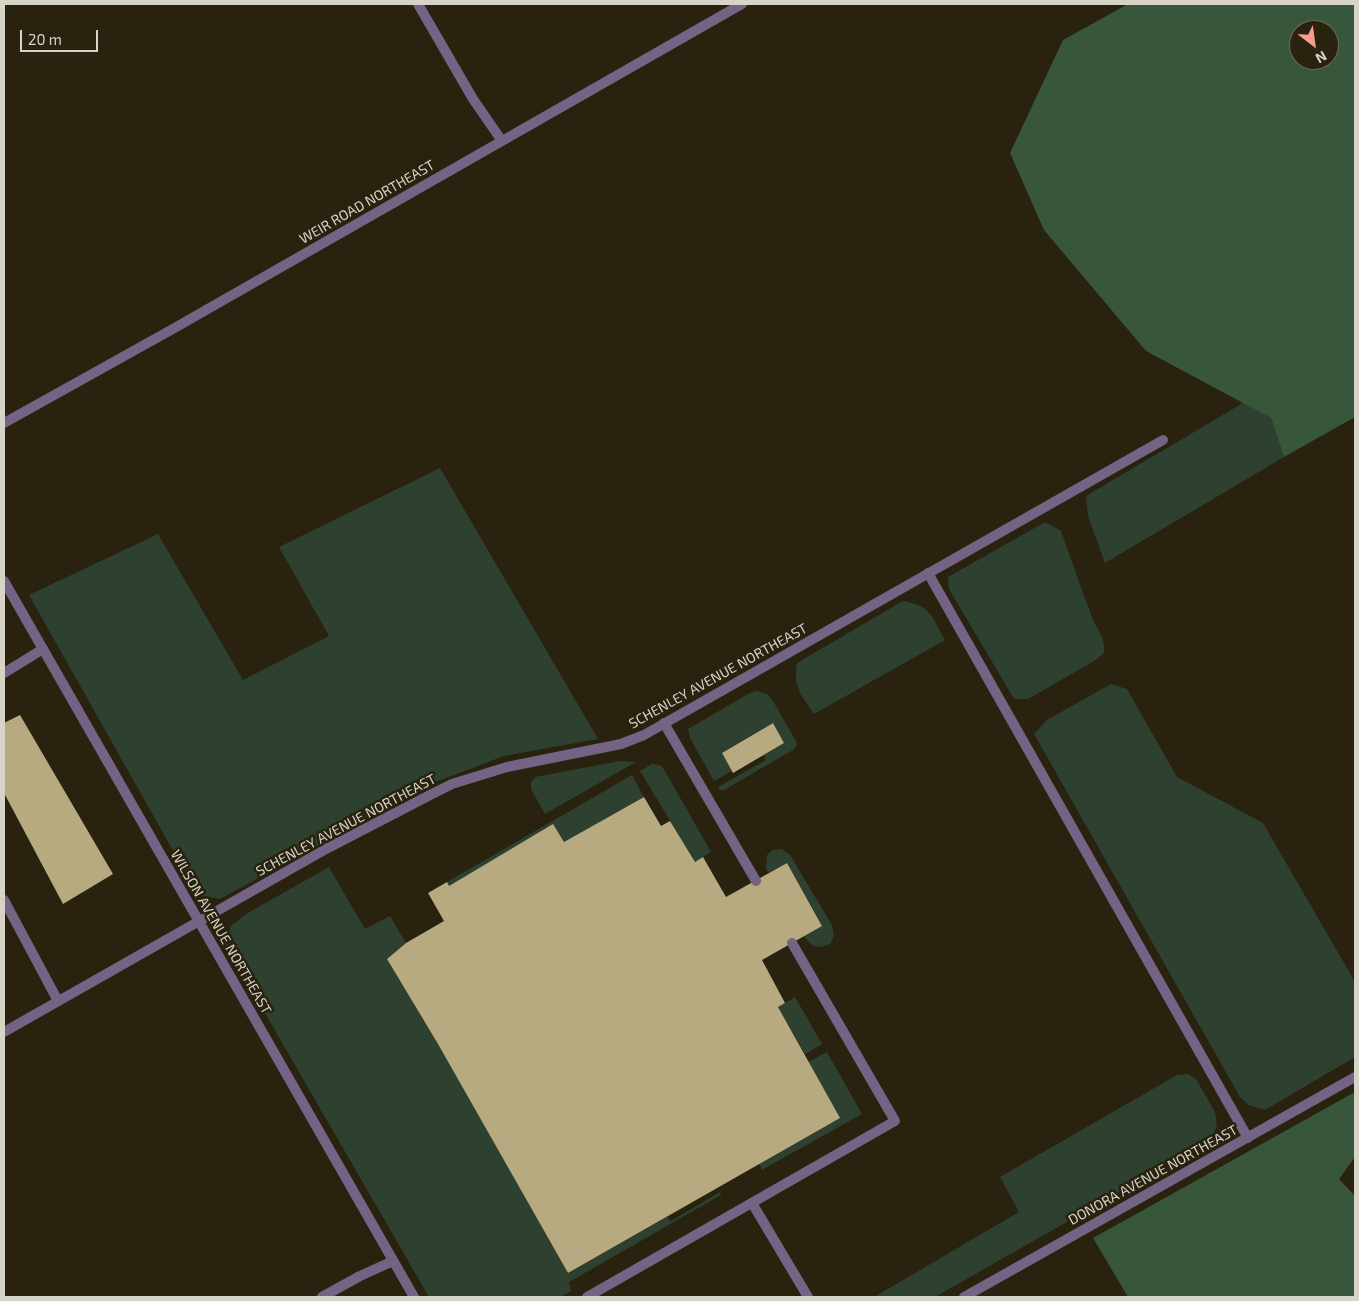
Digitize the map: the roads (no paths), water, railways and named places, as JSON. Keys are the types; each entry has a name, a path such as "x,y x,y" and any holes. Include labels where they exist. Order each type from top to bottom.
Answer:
{"street":[{"path":"418,4 473,99 502,141"},
{"name":"WEIR ROAD NORTHEAST","path":"4,423 171,330 742,4"},
{"name":"SCHENLEY AVENUE NORTHEAST","path":"4,1032 326,849 452,784 508,767 621,744 644,735 1163,440"},
{"path":"928,574 1248,1138"},
{"name":"WILSON AVENUE NORTHEAST","path":"4,581 414,1297"},
{"path":"4,673 43,649"},
{"path":"664,723 756,881"},
{"path":"4,900 58,1001"},
{"path":"587,1297 895,1121 792,943"},
{"name":"DONORA AVENUE NORTHEAST","path":"964,1297 1355,1077"},
{"path":"752,1203 808,1297"},
{"path":"322,1297 360,1276 393,1261"}]}
